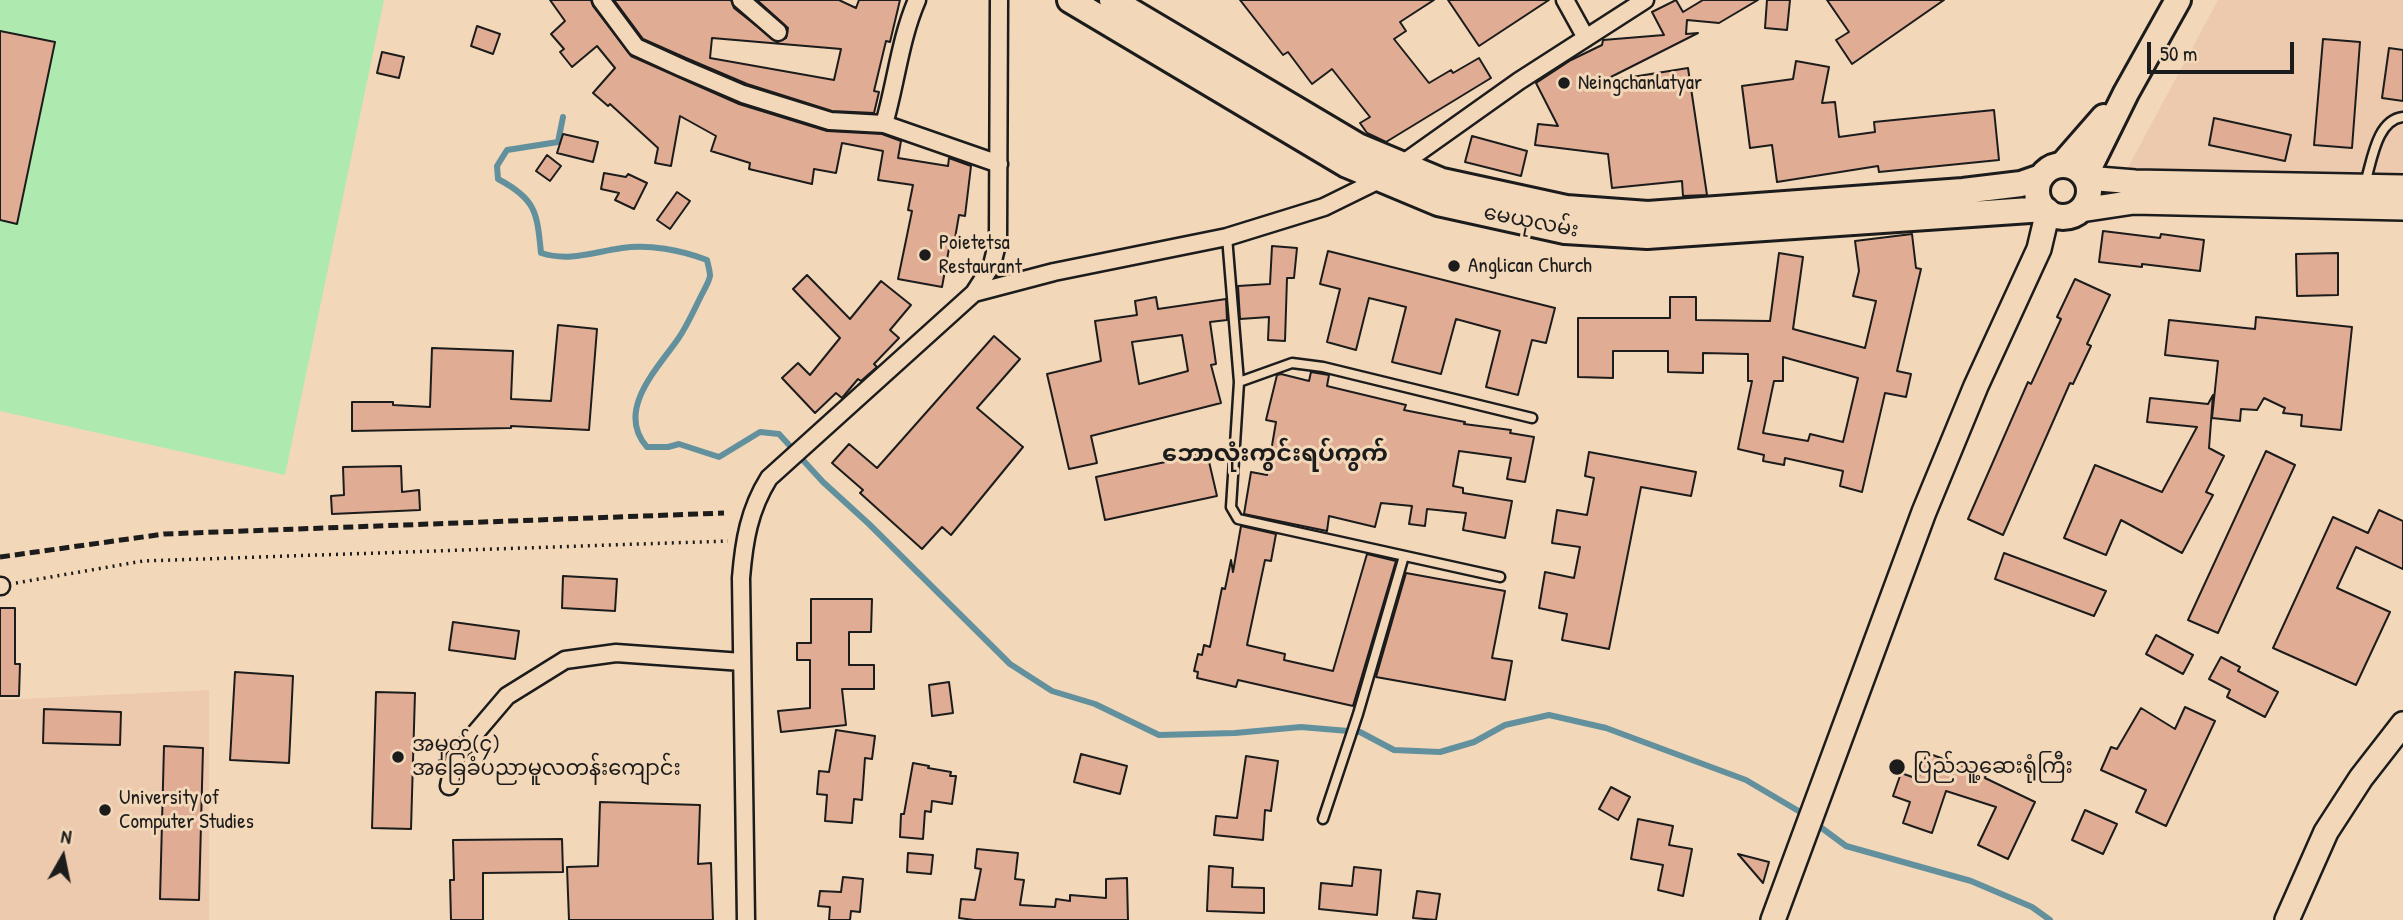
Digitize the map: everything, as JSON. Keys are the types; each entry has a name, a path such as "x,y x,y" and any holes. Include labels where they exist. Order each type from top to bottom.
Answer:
{"main road":[{"name":"မေယုလမ်း","path":"1070,0 1111,5 1358,146 1438,203 1565,232 1647,236 2046,210"},
{"path":"2085,177 2126,93 2178,0"},
{"path":"2052,171 2078,169 2085,177 2089,195 2077,212 2060,216 2046,210 2037,190 2052,171 2126,93"},
{"name":"မေယုလမ်း","path":"1390,171 1566,208 1647,214 1964,191 2021,184 2052,171"}],"street":[{"path":"601,0 636,47 743,94 830,121 884,124 999,164"},
{"path":"741,0 778,32"},
{"path":"884,124 905,33 917,0"},
{"path":"746,920 741,578 744,540 752,508 769,478 974,293 992,265 998,240 999,0"},
{"path":"1564,0 1586,38"},
{"path":"974,293 1054,272 1227,237 1324,207 1390,171 1519,81 1645,0"},
{"path":"2085,177 2135,182 2403,187"},
{"path":"2039,249 2077,212 2134,202 2403,208"},
{"path":"1773,920 1924,512 1976,386 2039,249 2046,210"},
{"path":"449,786 455,757 507,696 565,660 616,653 742,662"},
{"path":"2287,920 2326,832 2361,778 2403,724"}],"lane":[{"path":"2364,186 2381,130 2398,117 2403,117"},
{"path":"1227,237 1239,382 1231,507 1238,519 1500,577"},
{"path":"1239,382 1292,363 1323,367 1532,418"},
{"path":"1323,819 1358,714 1404,556"}],"path":[{"path":"0,586 143,561 744,540"}],"shaded area":[{"path":"2218,0 2403,0 2403,173 2125,173"},
{"name":"University of Computer Studies","path":"209,690 209,920 0,920 0,700"}],"green space":[{"path":"0,0 384,0 285,475 0,411"}],"building":[{"path":"550,0 591,0 631,56 739,104 827,131 882,134 901,141 898,158 948,166 949,158 971,166 965,216 959,215 954,244 950,243 942,287 898,279 912,211 908,210 913,185 878,180 883,151 842,143 836,173 814,169 812,184 749,169 750,163 711,151 716,136 680,116 671,166 655,163 658,148 610,104 608,106 593,93 615,68 597,46 572,67 560,52 564,49 551,34 565,21"},
{"path":"614,0 731,0 734,8 777,42 786,38 788,28 757,0 839,0 856,8 859,0 900,0 890,42 886,41 874,91 879,92 874,113 832,111 747,84 643,39","holes":["712,38 841,49 834,80 710,58"]},
{"path":"1240,0 1434,0 1400,22 1406,31 1394,39 1429,83 1479,58 1491,78 1386,142 1367,133 1360,123 1370,117 1332,69 1312,84 1288,52 1283,55"},
{"path":"1448,0 1549,0 1479,46"},
{"path":"1676,0 1683,12 1703,0 1758,0 1719,23 1687,20 1686,34 1698,33 1601,82 1688,68 1707,195 1683,196 1682,181 1612,188 1608,154 1535,145 1538,124 1558,126 1536,83 1571,60 1602,45 1603,40 1664,35 1652,12"},
{"path":"1767,0 1790,0 1787,30 1765,28"},
{"path":"1827,0 1944,0 1852,64 1836,40 1849,32"},
{"path":"477,26 500,34 493,54 471,46"},
{"path":"0,31 55,42 17,224 0,220"},
{"path":"2323,39 2360,42 2352,148 2314,145"},
{"path":"2389,48 2403,50 2403,101 2382,98"},
{"path":"382,52 404,57 399,78 377,73"},
{"path":"1796,61 1829,67 1822,103 1835,102 1839,137 1875,132 1874,122 1994,110 1999,160 1879,172 1878,166 1777,182 1772,145 1750,148 1742,86 1793,79"},
{"path":"2214,118 2291,135 2285,161 2209,145"},
{"path":"563,134 598,142 593,162 557,153"},
{"path":"1472,136 1527,151 1521,176 1465,162"},
{"path":"547,155 561,166 550,181 536,171"},
{"path":"604,173 626,177 628,174 647,183 634,209 615,200 619,193 601,189"},
{"path":"677,192 690,201 670,229 657,220"},
{"path":"2103,231 2160,238 2161,234 2204,240 2200,271 2099,262"},
{"path":"1912,234 1916,268 1921,269 1897,371 1911,374 1906,397 1885,393 1862,492 1840,486 1843,471 1785,458 1784,465 1763,461 1764,455 1738,449 1752,381 1748,381 1748,354 1703,353 1703,373 1668,372 1668,351 1613,351 1613,378 1578,377 1578,318 1670,318 1670,297 1696,297 1696,320 1770,321 1779,253 1803,257 1793,329 1865,348 1876,301 1853,296 1859,271 1855,241","holes":["1783,357 1858,378 1843,442 1810,434 1808,441 1763,433 1774,381 1783,381"]},
{"path":"1272,246 1297,248 1294,278 1287,278 1285,341 1268,340 1269,317 1240,319 1238,286 1270,284"},
{"path":"1328,251 1555,308 1546,343 1532,340 1518,395 1486,387 1500,331 1456,319 1441,374 1392,362 1406,307 1369,298 1356,350 1327,342 1340,289 1320,284"},
{"path":"2338,253 2338,295 2297,296 2296,254"},
{"path":"807,275 850,319 881,281 911,305 890,330 899,338 874,364 877,367 861,381 858,379 842,398 836,393 815,413 782,378 798,363 810,375 840,338 793,289"},
{"path":"2075,279 2110,295 2087,344 2091,346 2073,384 2070,383 2003,535 1968,519 2028,382 2031,384 2061,319 2057,317"},
{"path":"1156,297 1158,309 1226,299 1227,320 1210,322 1216,364 1211,365 1221,403 1091,436 1097,463 1069,469 1047,374 1101,361 1095,321 1137,315 1135,301","holes":["1182,335 1188,371 1139,384 1132,342"]},
{"path":"2256,317 2352,327 2341,430 2301,426 2302,415 2283,413 2285,408 2264,398 2257,410 2241,409 2240,421 2212,418 2218,361 2165,355 2169,320 2255,329"},
{"path":"558,325 597,329 589,430 511,426 352,431 352,402 393,402 393,405 430,407 432,348 513,351 511,399 551,401"},
{"path":"994,336 1020,359 977,408 1023,447 951,535 942,527 922,549 860,493 863,490 832,463 849,444 877,468"},
{"path":"1311,372 1329,375 1327,386 1406,405 1404,410 1465,422 1464,424 1511,430 1510,433 1534,437 1525,482 1507,479 1511,458 1459,451 1453,486 1463,488 1463,493 1512,501 1505,538 1463,530 1466,513 1427,509 1425,526 1409,524 1412,506 1381,503 1375,527 1329,516 1327,531 1244,514 1251,472 1267,475 1276,422 1266,420 1277,375 1309,381"},
{"path":"2213,395 2209,448 2224,456 2206,492 2213,495 2182,553 2121,520 2106,555 2064,538 2095,465 2162,492 2197,427 2147,422 2150,398 2208,404"},
{"path":"2266,451 2295,465 2218,633 2188,620"},
{"path":"1589,452 1696,472 1691,496 1641,487 1609,649 1562,640 1567,614 1539,608 1545,572 1574,578 1580,547 1552,543 1557,510 1587,515 1594,478 1585,476"},
{"path":"1207,453 1217,496 1105,520 1096,477"},
{"path":"401,466 402,492 419,490 420,510 332,514 331,496 344,495 343,467"},
{"path":"2379,510 2403,521 2403,569 2356,547 2337,588 2390,612 2356,685 2273,648 2333,517 2368,533"},
{"path":"1241,526 1276,534 1271,561 1265,560 1247,645 1285,654 1284,660 1333,671 1367,554 1396,561 1353,706 1238,680 1236,687 1197,678 1198,672 1194,671 1198,654 1202,655 1204,645 1210,647 1222,588 1225,589 1231,560 1233,572"},
{"path":"2004,553 2106,591 2094,616 1995,579"},
{"path":"1406,573 1505,591 1492,658 1512,661 1505,700 1376,677"},
{"path":"563,576 617,579 615,611 562,608"},
{"path":"811,599 872,599 871,632 849,632 849,665 874,665 874,689 842,689 846,725 781,732 778,711 810,708 810,660 797,660 797,643 811,643"},
{"path":"0,608 15,608 15,664 20,664 19,696 0,696"},
{"path":"453,622 519,631 515,659 449,650"},
{"path":"2156,635 2193,655 2183,674 2146,654"},
{"path":"2221,657 2240,667 2238,671 2278,692 2265,717 2227,697 2230,690 2209,679"},
{"path":"235,672 293,676 289,763 230,760"},
{"path":"949,682 953,713 932,716 929,685"},
{"path":"376,692 415,693 411,829 372,828"},
{"path":"2185,707 2215,721 2166,826 2136,812 2146,790 2101,770 2111,747 2117,749 2141,708 2175,729"},
{"path":"44,709 121,712 120,745 43,743"},
{"path":"836,730 875,736 872,759 865,758 862,800 854,799 852,823 825,821 827,795 817,794 819,771 829,772"},
{"path":"164,746 203,748 199,900 160,899"},
{"path":"1927,753 1986,774 1985,778 2035,802 2008,859 1978,845 1996,807 1946,791 1932,833 1903,823 1910,802 1893,796 1901,773 1918,779"},
{"path":"1081,754 1127,766 1120,794 1074,782"},
{"path":"1246,756 1278,761 1271,811 1265,810 1263,840 1214,835 1216,816 1237,818"},
{"path":"913,763 951,772 950,776 956,776 952,804 932,801 931,812 925,811 923,839 900,837 901,814 904,814"},
{"path":"1611,787 1630,797 1618,820 1599,809"},
{"path":"600,802 700,805 698,864 711,863 713,920 569,920 567,867 598,866"},
{"path":"2085,810 2117,824 2103,854 2072,840"},
{"path":"1638,819 1673,826 1669,845 1692,849 1683,896 1658,890 1663,865 1631,859"},
{"path":"562,839 563,872 483,873 483,920 451,920 453,840"},
{"path":"977,849 1018,853 1015,879 1024,880 1020,905 1055,907 1056,899 1070,901 1070,895 1106,898 1106,879 1127,878 1128,920 959,918 961,899 975,900 981,869 975,868"},
{"path":"908,853 933,855 931,874 907,872"},
{"path":"1738,854 1769,862 1763,883"},
{"path":"1209,866 1233,868 1232,887 1264,888 1264,913 1207,911"},
{"path":"1354,867 1381,870 1377,915 1319,909 1321,883 1352,886"},
{"path":"843,877 863,879 860,912 851,911 850,920 829,920 830,907 818,906 820,891 841,892"},
{"path":"1417,891 1440,894 1436,920 1413,918"}],"waterway":[{"path":"563,117 558,142 507,150 497,166 498,179 520,193 532,208 536,217 541,253 562,257 622,248 654,247 707,260 710,276 706,286 684,329 651,377 637,405 635,419 638,433 647,447 679,444 719,457 760,432 779,434 823,482 1010,664 1052,691 1095,704 1159,735 1235,733 1301,727 1360,732 1394,750 1440,752 1474,742 1505,725 1549,715 1606,728 1746,780 1807,816"},
{"path":"1815,823 1846,846 1971,881 2032,907 2050,920"}],"railway":[{"path":"0,557 164,534 724,513"}],"place":[{"name":"Neingchanlatyar","path":"1564,83"},
{"name":"Poietetsa Restaurant","path":"925,255"},
{"name":"Anglican Church","path":"1454,266"},
{"name":"အမှတ်(၄) အခြေခံပညာမူလတန်းကျောင်း","path":"398,757"},
{"name":"ပြည်သူ့ဆေးရုံကြီး","path":"1897,767"},
{"name":"University of Computer Studies","path":"105,810"}],"district":[{"name":"ဘောလုံးကွင်းရပ်ကွက်","path":"1275,455"}]}
